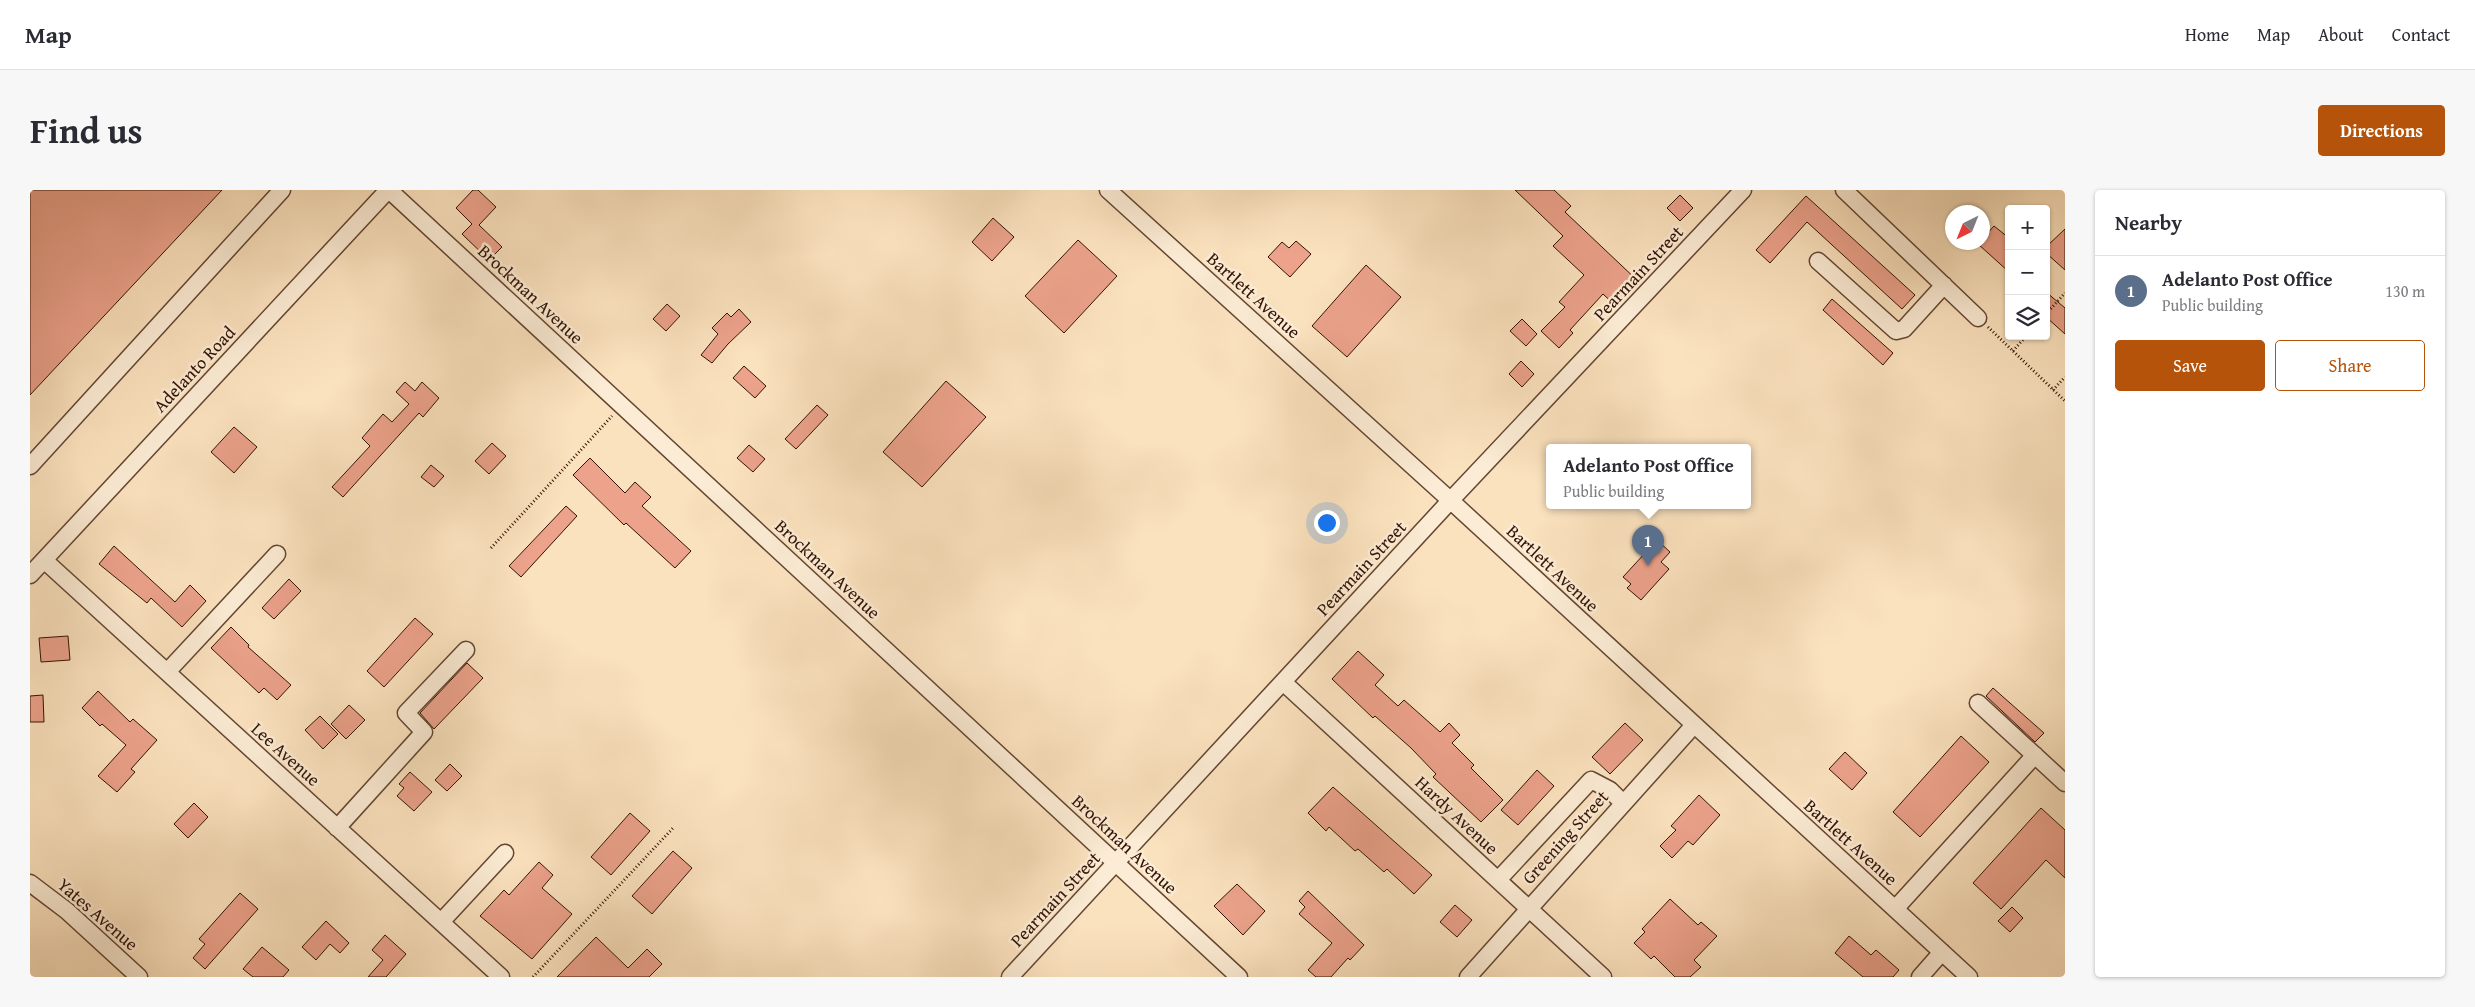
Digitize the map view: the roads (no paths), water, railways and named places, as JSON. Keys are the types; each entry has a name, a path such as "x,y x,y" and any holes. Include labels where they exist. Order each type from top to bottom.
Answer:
{"street":[{"path":"30,466 282,190"},
{"name":"Brockman Avenue","path":"388,190 1240,977"},
{"name":"Adelanto Road","path":"30,575 388,190"},
{"name":"Bartlett Avenue","path":"1108,190 1450,500 1969,977"},
{"name":"Pearmain Street","path":"1010,977 1450,500 1743,190"},
{"path":"1844,190 1978,318"},
{"path":"1818,261 1896,331 1904,329 1944,285"},
{"path":"167,672 277,554"},
{"name":"Lee Avenue","path":"44,560 501,977"},
{"path":"337,828 424,732 406,713 466,650"},
{"name":"Hardy Avenue","path":"1283,682 1604,977"},
{"path":"1978,703 2065,783"},
{"name":"Greening Street","path":"1468,977 1694,725"},
{"path":"1895,909 2035,755"},
{"path":"1498,880 1591,780 1610,790 1623,803"},
{"path":"441,922 505,853"},
{"name":"Yates Avenue","path":"30,883 67,910 139,977"},
{"path":"1920,977 1942,952"}],"place":[{"name":"Adelanto Post Office","path":"1648,566"}]}
